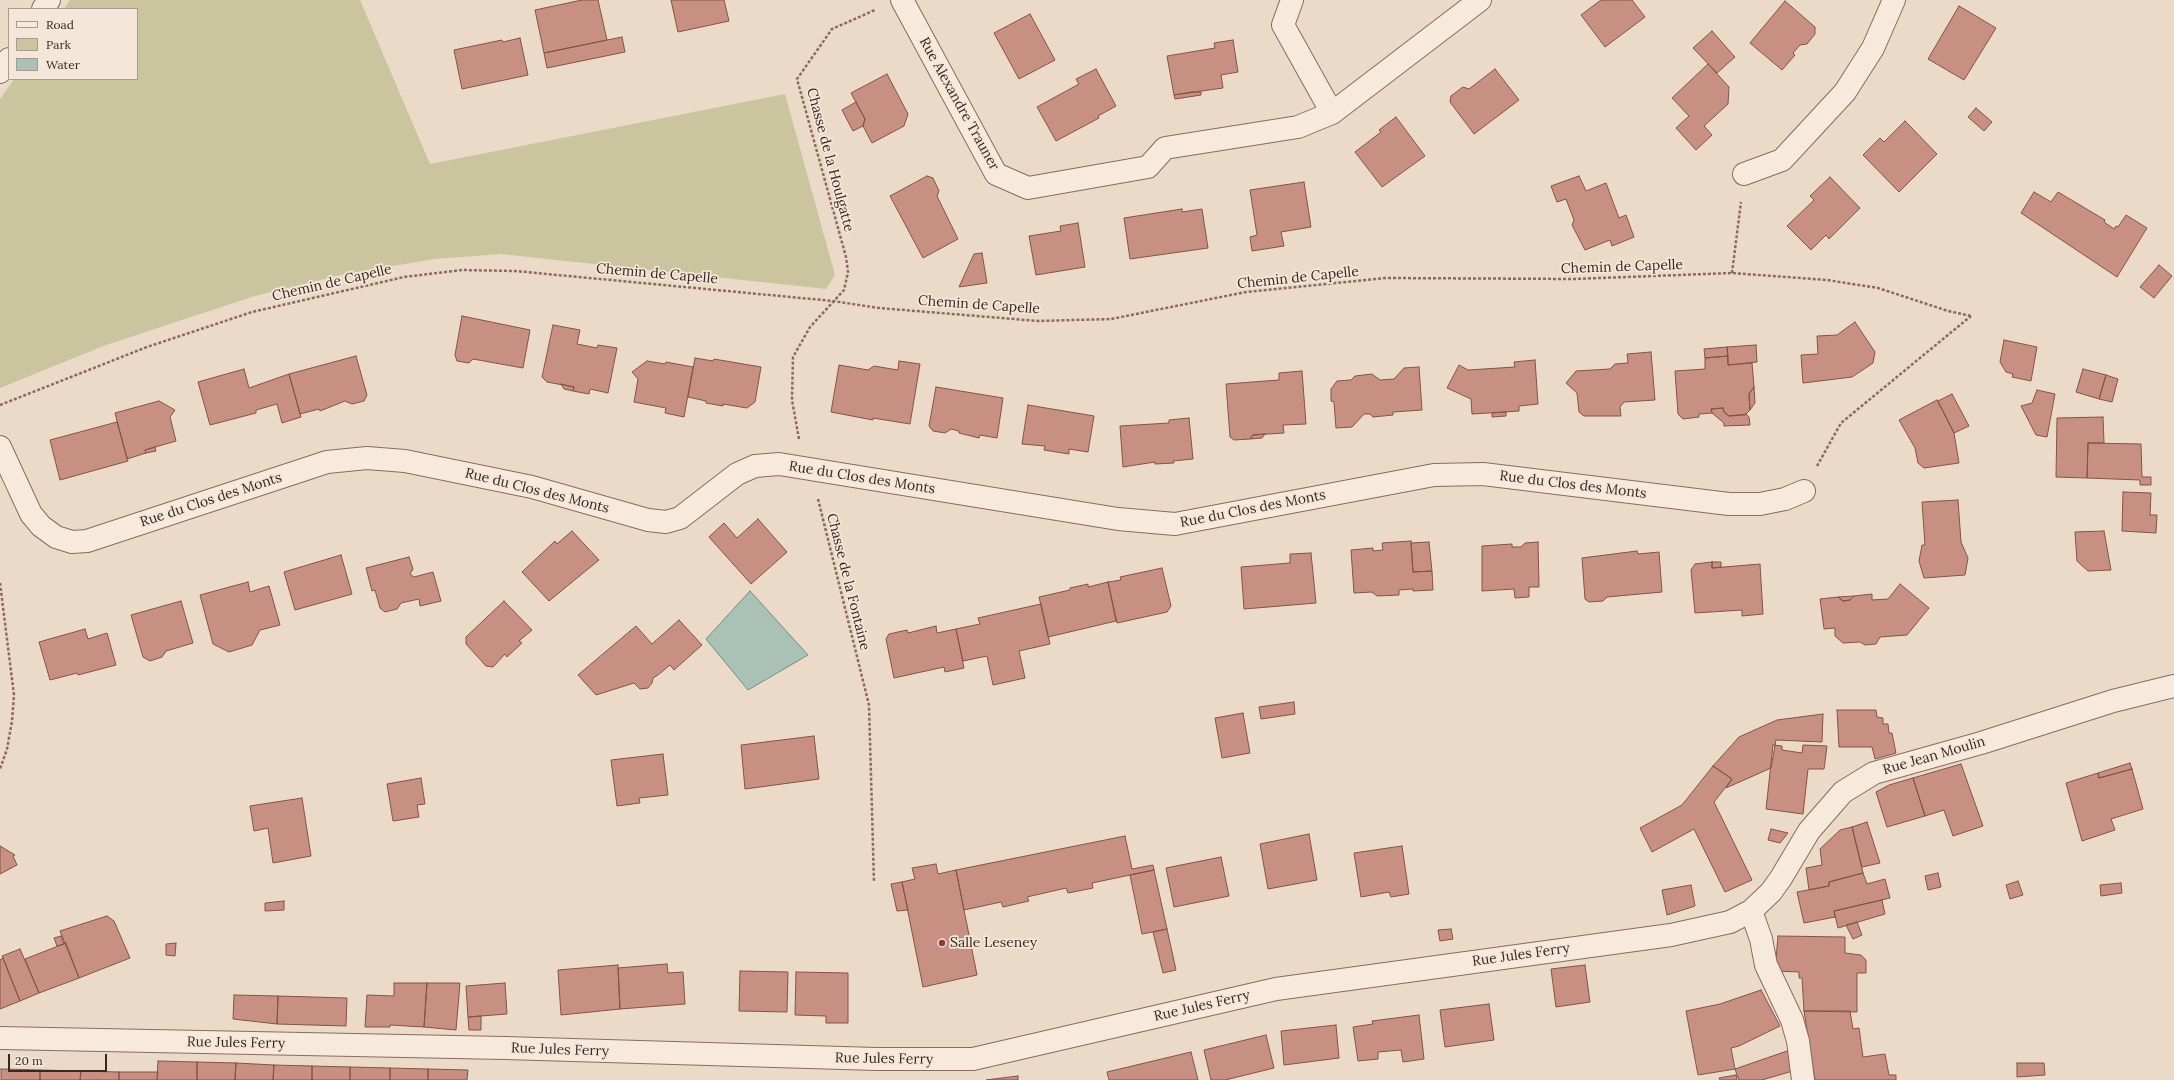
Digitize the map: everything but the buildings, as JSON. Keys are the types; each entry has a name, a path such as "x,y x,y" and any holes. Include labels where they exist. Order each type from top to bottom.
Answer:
{"street":[{"name":"Rue Alexandre Trauner","path":"902,0 996,174 1028,188 1148,167 1165,148 1298,127 1332,113 1480,0"},
{"path":"1292,0 1283,25 1332,113"},
{"path":"1744,174 1782,160 1845,92 1873,48 1894,0"},
{"path":"0,72 8,60"},
{"name":"Rue du Clos des Monts","path":"0,447 31,514 41,526 56,537 72,542 87,541 327,462 367,458 405,461 532,487 648,520 666,522 680,518 737,474 755,466 779,464 1118,519 1174,524 1434,475 1483,474 1729,504 1760,504 1785,499 1804,491"},
{"name":"Rue Jean Moulin","path":"1751,911 1781,878 1809,831 1829,807 1843,792 1874,773 1981,743 2113,701 2174,686"},
{"path":"1751,911 1761,939 1766,965 1792,1020 1798,1041 1803,1080"},
{"name":"Rue Jules Ferry","path":"0,1038 504,1048 876,1059 973,1059 1276,989 1671,935 1730,922 1751,911"}],"path":[{"name":"Chasse de la Houlgatte","path":"833,301 844,290 848,272 846,258 797,79 832,29 877,9"},
{"path":"1732,273 1744,174"},
{"name":"Chemin de Capelle","path":"0,405 147,347 252,312 404,277 462,270 515,271 833,301 879,308 1038,321 1111,319 1246,292 1385,278 1574,279 1732,273 1827,280 1878,288 1948,311 1971,316 1841,423 1804,491"},
{"name":"Chasse de la Fontaine","path":"833,301 810,328 793,357 792,400 797,431 818,497 868,705 874,882"},
{"path":"0,583 14,695 8,742 0,769"}],"green space":[{"path":"70,0 360,0 430,164 785,94 835,275 826,289 501,254 435,259 345,274 255,296 106,345 0,388 0,99 13,80 138,80 138,8 65,8"}],"water":[{"path":"750,591 808,655 748,690 706,639"}],"place":[{"name":"Salle Leseney","path":"942,943"}]}
